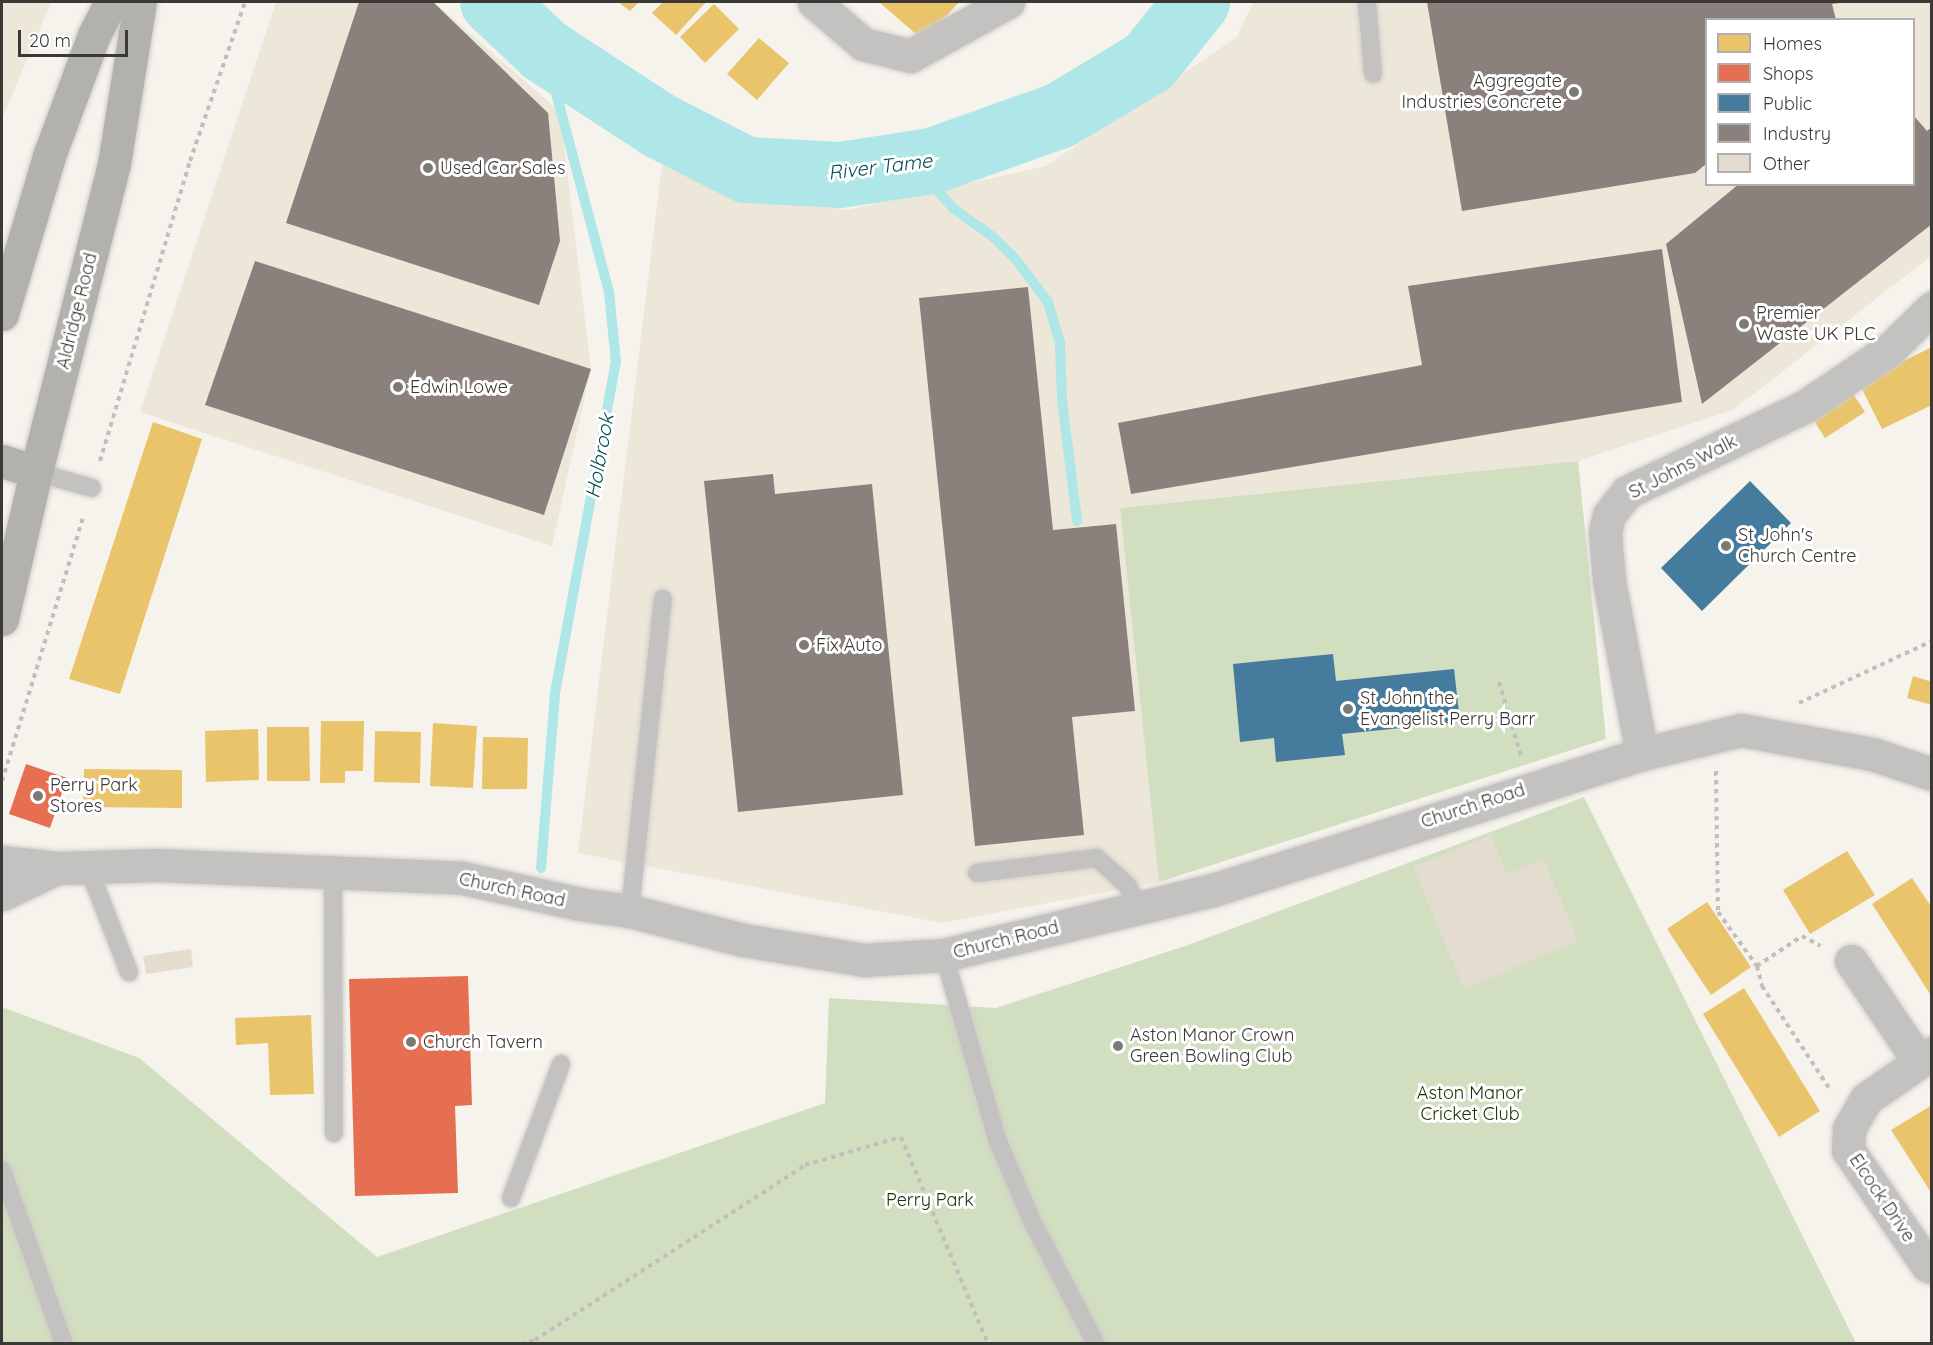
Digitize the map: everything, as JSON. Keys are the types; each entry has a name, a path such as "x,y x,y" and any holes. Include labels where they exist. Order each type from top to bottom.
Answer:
{"main road":[{"path":"2,314 49,156 94,35 111,2"},
{"name":"Aldridge Road","path":"2,619 36,472 114,164 140,2"},
{"path":"2,461 36,472"}],"street":[{"path":"814,2 863,44 910,56 1008,2"},
{"name":"St Johns Walk","path":"1642,754 1609,581 1605,532 1609,514 1627,492 1804,406 1890,349 1932,308"},
{"name":"Church Road","path":"2,862 73,868 157,865 463,878 536,895 630,911 743,940 864,960 944,955 1213,890 1642,754 1741,730 1872,754 1932,774"},
{"name":"Church Road","path":"2,894 73,868"},
{"path":"1851,961 1925,1057"},
{"name":"Elcock Drive","path":"1925,1057 1866,1099 1849,1130 1848,1150 1927,1265 1932,1267"}],"lane":[{"path":"1367,2 1373,74"},
{"path":"36,472 92,488"},
{"path":"630,911 663,599"},
{"path":"977,873 1097,858 1126,885 1139,908"},
{"path":"73,868 129,972"},
{"path":"333,872 334,1133"},
{"path":"944,955 997,1139 1032,1221 1096,1344"},
{"path":"511,1197 561,1064"},
{"path":"2,1170 64,1344"}],"path":[{"path":"191,159 245,2"},
{"path":"1794,705 1932,641"},
{"path":"1499,682 1534,787"},
{"path":"1717,736 1715,818 1718,912 1756,966 1762,986 1853,1123"},
{"path":"1756,966 1802,936 1851,961"},
{"path":"521,1344 535,1340 805,1165 901,1137 988,1344"}],"shaded area":[{"path":"2,2 51,2 2,119"},
{"path":"276,2 434,2 560,112 591,369 552,546 140,412"},
{"path":"1253,2 1931,2 1931,256 1733,410 1578,461 1120,508 1159,882 942,923 578,853 662,165 846,210 1046,166 1237,37"}],"green space":[{"path":"1578,461 1606,739 1159,882 1120,508"},
{"path":"1584,797 1856,1343 2,1343 2,1007 139,1058 377,1257 825,1103 829,998 996,1008 1191,944"}],"building: Homes":[{"path":"618,2 639,2 630,11"},
{"path":"663,2 706,2 676,35 652,13"},
{"path":"879,2 959,2 924,41"},
{"path":"714,4 739,29 705,63 680,37"},
{"path":"759,38 789,63 757,100 727,74"},
{"path":"1932,347 1932,405 1882,429 1859,383"},
{"path":"1850,389 1865,412 1825,438 1811,416"},
{"path":"153,422 202,439 120,694 69,679"},
{"path":"1913,676 1932,682 1932,705 1907,698"},
{"path":"321,721 364,721 363,771 345,771 345,783 320,783"},
{"path":"433,723 477,726 473,788 430,786"},
{"path":"267,727 309,727 310,781 267,781"},
{"path":"258,729 259,780 206,782 205,731"},
{"path":"375,731 421,732 420,783 374,782"},
{"path":"483,737 528,738 527,789 482,789"},
{"path":"84,769 182,770 182,808 83,807"},
{"path":"1847,851 1875,895 1810,934 1783,890"},
{"path":"1912,878 1932,908 1932,997 1872,904"},
{"path":"1707,902 1751,967 1711,995 1667,929"},
{"path":"1744,988 1820,1111 1779,1137 1703,1014"},
{"path":"311,1015 314,1094 270,1095 268,1043 236,1045 235,1018"},
{"path":"1932,1105 1932,1194 1891,1130"}],"building: Shops":[{"name":"Perry Park Stores","path":"26,764 67,778 50,828 9,814"},
{"name":"Church Tavern","path":"468,976 472,1105 455,1106 458,1193 355,1196 349,979"}],"building: Public":[{"name":"St John's Church Centre","path":"1750,481 1791,523 1702,611 1661,568"},
{"name":"St John the Evangelist Perry Barr","path":"1333,654 1336,681 1454,669 1460,722 1342,734 1345,755 1276,762 1274,738 1240,742 1233,664"}],"building: Industry":[{"name":"Used Car Sales","path":"359,2 433,2 548,113 560,241 539,305 286,223"},
{"name":"Aggregate Industries Concrete","path":"1427,2 1839,2 1832,4 1836,18 1705,18 1705,165 1695,173 1462,211"},
{"name":"Premier Waste UK PLC","path":"1915,117 1927,131 1932,127 1932,224 1702,404 1666,244 1737,186 1915,186"},
{"path":"1662,249 1682,402 1131,494 1118,423 1422,365 1408,286"},
{"name":"Edwin Lowe","path":"255,261 591,369 544,515 205,405"},
{"path":"1028,287 1053,530 1116,524 1135,711 1072,717 1084,835 975,846 919,298"},
{"name":"Fix Auto","path":"773,474 775,494 872,484 903,795 738,812 704,481"}],"building: Other":[{"path":"1491,835 1507,874 1544,859 1578,941 1464,989 1413,867"},
{"path":"191,949 193,967 146,974 143,956"}],"waterway":[{"name":"River Tame","path":"493,2 545,51 660,126 746,170 840,175 932,161 1061,115 1149,62 1197,2"},
{"name":"Holbrook","path":"541,868 555,693 616,362 609,292 545,51"},
{"path":"913,164 954,209 992,236 1014,257 1048,302 1060,343 1062,400 1077,521"}],"place":[{"name":"Aggregate Industries Concrete","path":"1574,92"},
{"name":"Used Car Sales","path":"428,168"},
{"name":"Premier Waste UK PLC","path":"1744,324"},
{"name":"Edwin Lowe","path":"398,387"},
{"name":"St John's Church Centre","path":"1726,546"},
{"name":"Fix Auto","path":"804,645"},
{"name":"St John the Evangelist Perry Barr","path":"1348,709"},
{"name":"Perry Park Stores","path":"38,796"},
{"name":"Church Tavern","path":"411,1042"},
{"name":"Aston Manor Crown Green Bowling Club","path":"1118,1046"}],"park label":[{"name":"Aston Manor Cricket Club","path":"1470,1104"},
{"name":"Perry Park","path":"930,1200"}]}
